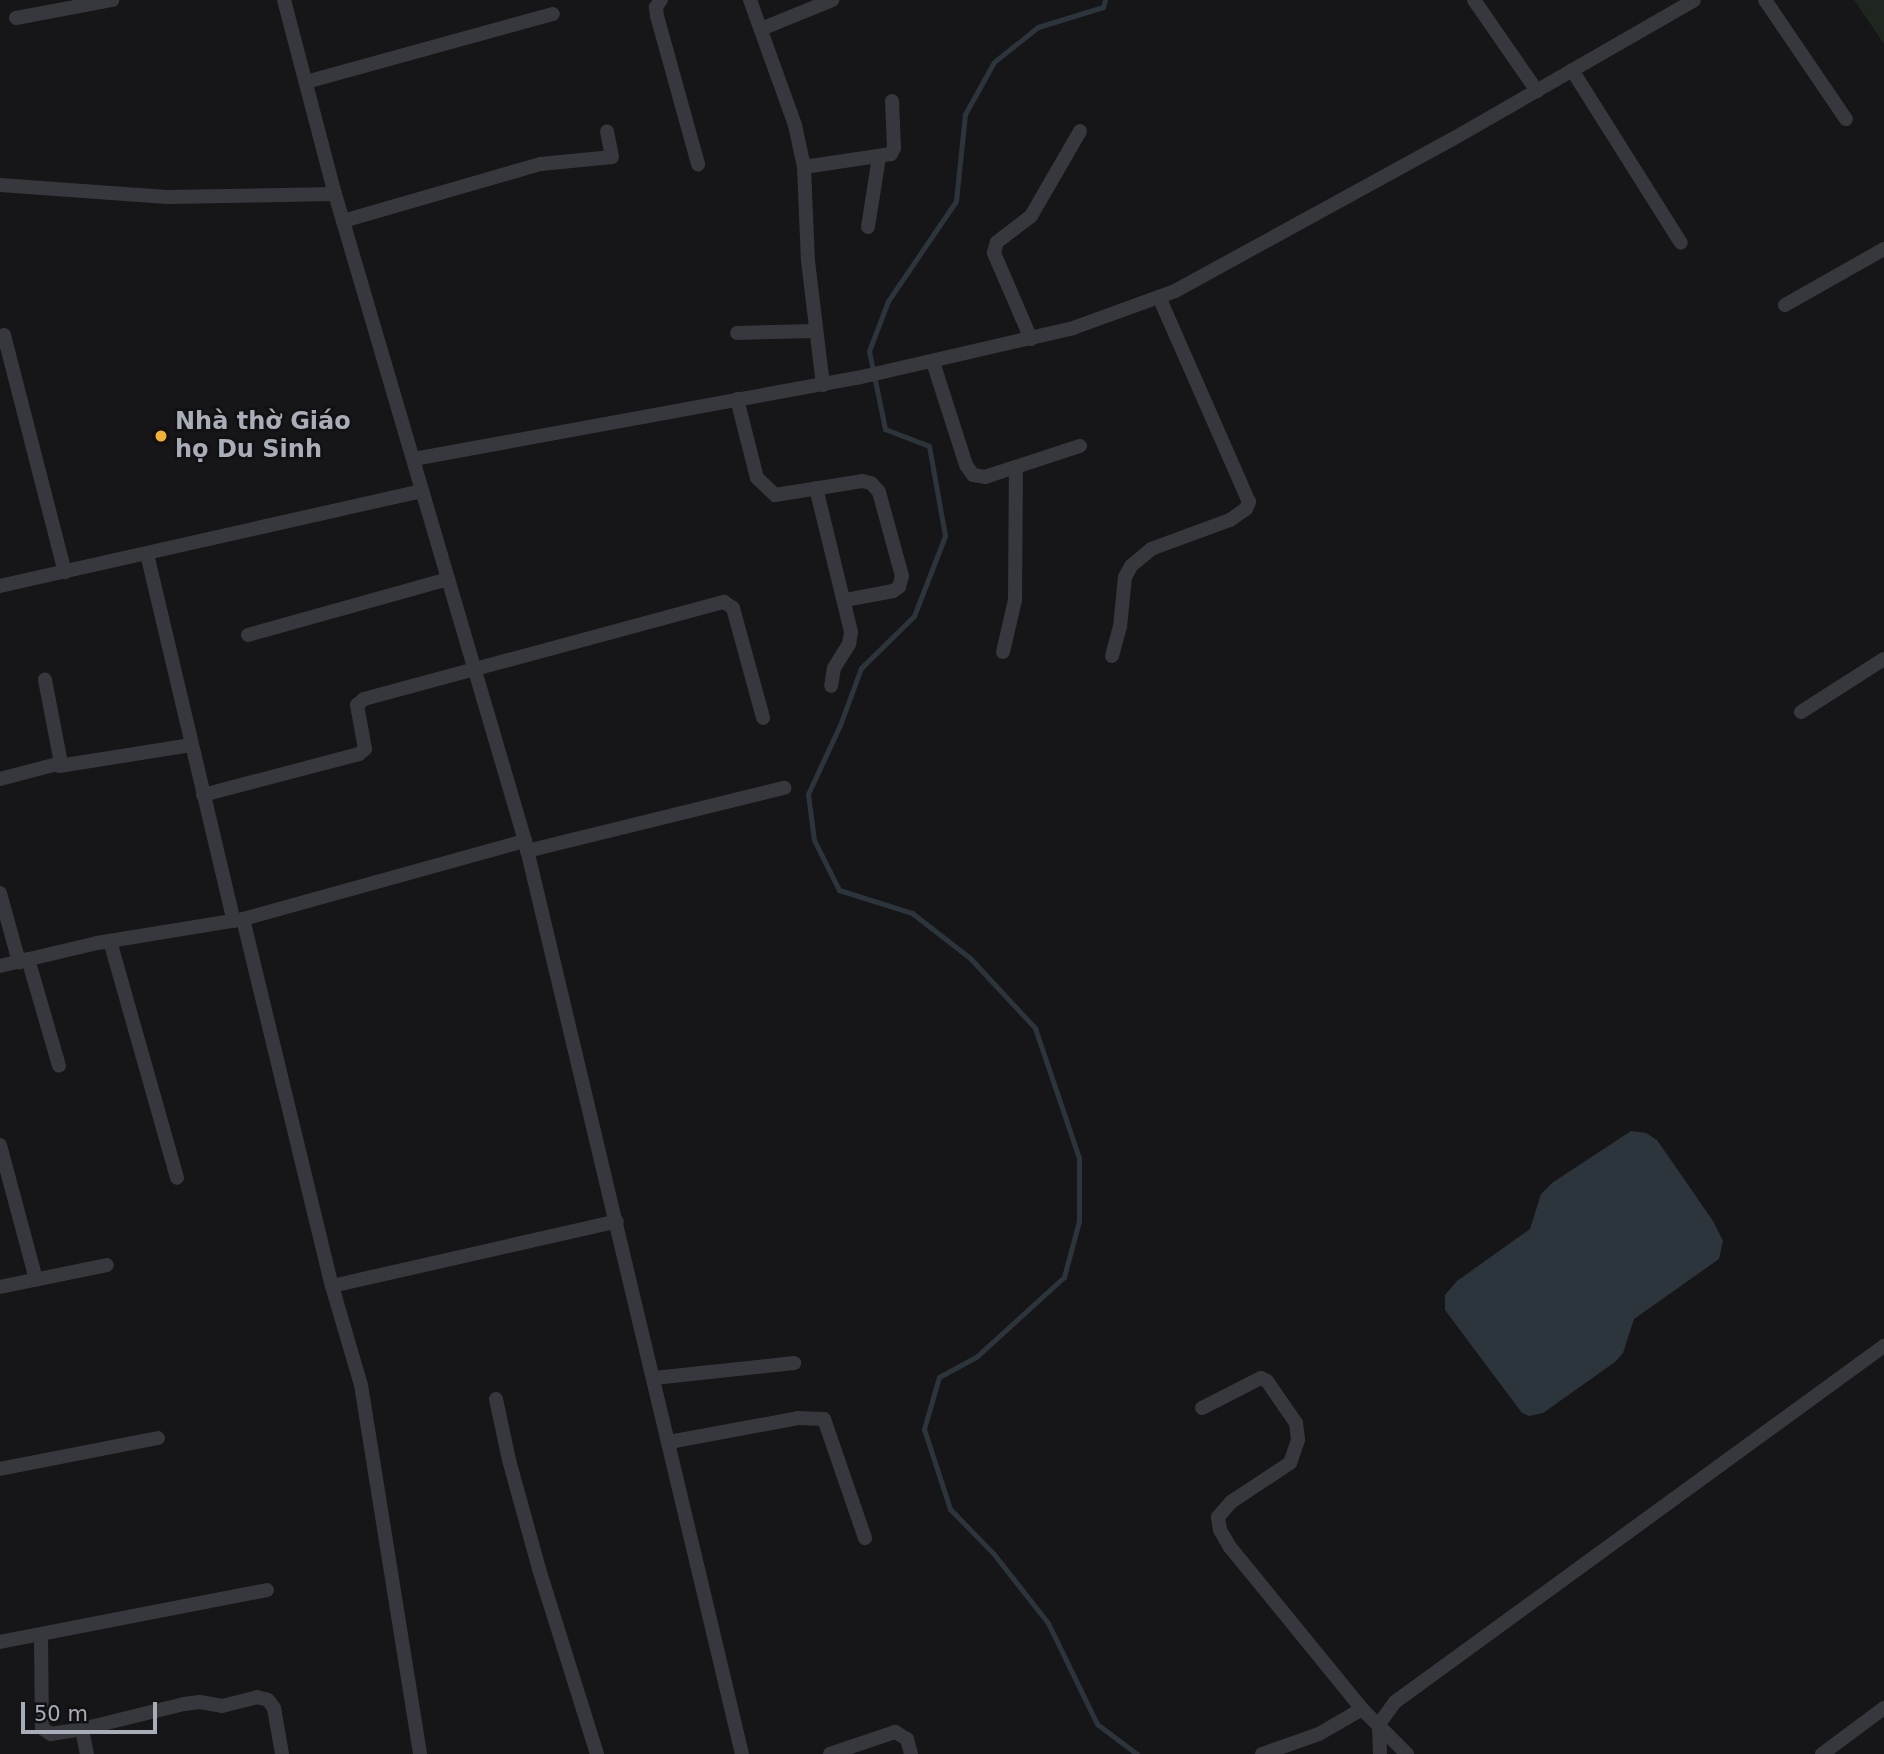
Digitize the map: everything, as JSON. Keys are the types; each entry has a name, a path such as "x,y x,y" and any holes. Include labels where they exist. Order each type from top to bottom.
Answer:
{"street":[{"path":"16,18 112,0"},
{"path":"284,0 335,194 526,846 742,1754"},
{"path":"661,0 656,8 657,16 698,164"},
{"path":"750,0 795,125 804,167 808,261 823,384"},
{"path":"761,29 832,0"},
{"path":"1474,0 1536,91"},
{"path":"1765,0 1846,119"},
{"path":"414,459 857,378 1073,328 1175,291 1536,91 1690,1"},
{"path":"306,82 553,14"},
{"path":"1572,70 1681,243"},
{"path":"804,167 879,157 894,151 892,101"},
{"path":"343,221 541,164 612,157 607,131"},
{"path":"1031,339 994,253 997,242 1031,216 1044,198 1080,131"},
{"path":"867,227 879,157"},
{"path":"0,185 167,197 335,194"},
{"path":"1785,305 1884,250"},
{"path":"1112,656 1121,627 1125,577 1131,566 1151,549 1230,520 1246,509 1249,502 1158,297"},
{"path":"737,333 816,331"},
{"path":"4,335 65,572"},
{"path":"933,362 966,465 973,475 985,477 1080,446"},
{"path":"737,399 757,478 775,495 862,481 872,484 879,492 901,576 899,587 892,591 845,600"},
{"path":"1003,652 1015,600 1016,467"},
{"path":"816,488 852,632 849,644 834,668 831,685"},
{"path":"0,586 422,491"},
{"path":"147,554 203,795 332,1286 361,1385 420,1754"},
{"path":"248,635 448,579"},
{"path":"203,795 359,754 365,749 359,702 724,602 733,608 763,718"},
{"path":"1801,712 1884,659"},
{"path":"45,680 62,760 59,766"},
{"path":"0,779 59,766 191,745"},
{"path":"0,966 110,942 238,920 526,846 784,788"},
{"path":"0,893 59,1066"},
{"path":"110,942 177,1178"},
{"path":"0,1145 36,1279"},
{"path":"332,1286 617,1221"},
{"path":"0,1287 107,1265"},
{"path":"1379,1753 1379,1724 1395,1702 1884,1348"},
{"path":"654,1378 794,1363"},
{"path":"1202,1408 1261,1377 1267,1381 1296,1423 1298,1440 1290,1463 1231,1502 1218,1517 1220,1530 1230,1547 1362,1709 1407,1754"},
{"path":"496,1399 509,1460 536,1557 597,1754"},
{"path":"669,1442 798,1418 824,1419 865,1538"},
{"path":"0,1469 158,1437"},
{"path":"0,1642 267,1590"},
{"path":"41,1634 43,1728 51,1734 184,1704 200,1702 222,1706 257,1697 268,1700 274,1708 282,1754"},
{"path":"1262,1754 1319,1734 1362,1709"},
{"path":"1822,1754 1884,1709"},
{"path":"82,1729 87,1754"},
{"path":"830,1754 895,1732 907,1739 911,1754"}],"shaded area":[{"path":"1854,0 1884,0 1884,44"},
{"path":"1631,1131 1646,1133 1657,1140 1713,1221 1723,1241 1719,1259 1634,1319 1623,1353 1615,1362 1543,1413 1529,1416 1522,1413 1445,1310 1445,1295 1457,1281 1530,1229 1541,1194 1552,1183"}],"waterway":[{"path":"1105,0 1103,7 1038,27 994,62 965,114 956,201 888,301 869,351 885,429 929,446 945,536 914,616 861,668 840,725 808,794 814,840 839,890 912,913 970,958 1035,1028 1079,1158 1079,1221 1064,1277 976,1357 939,1377 924,1429 950,1509 993,1553 1048,1623 1097,1724 1137,1754"}],"place":[{"name":"Nhà thờ Giáo họ Du Sinh","path":"161,436"}]}
